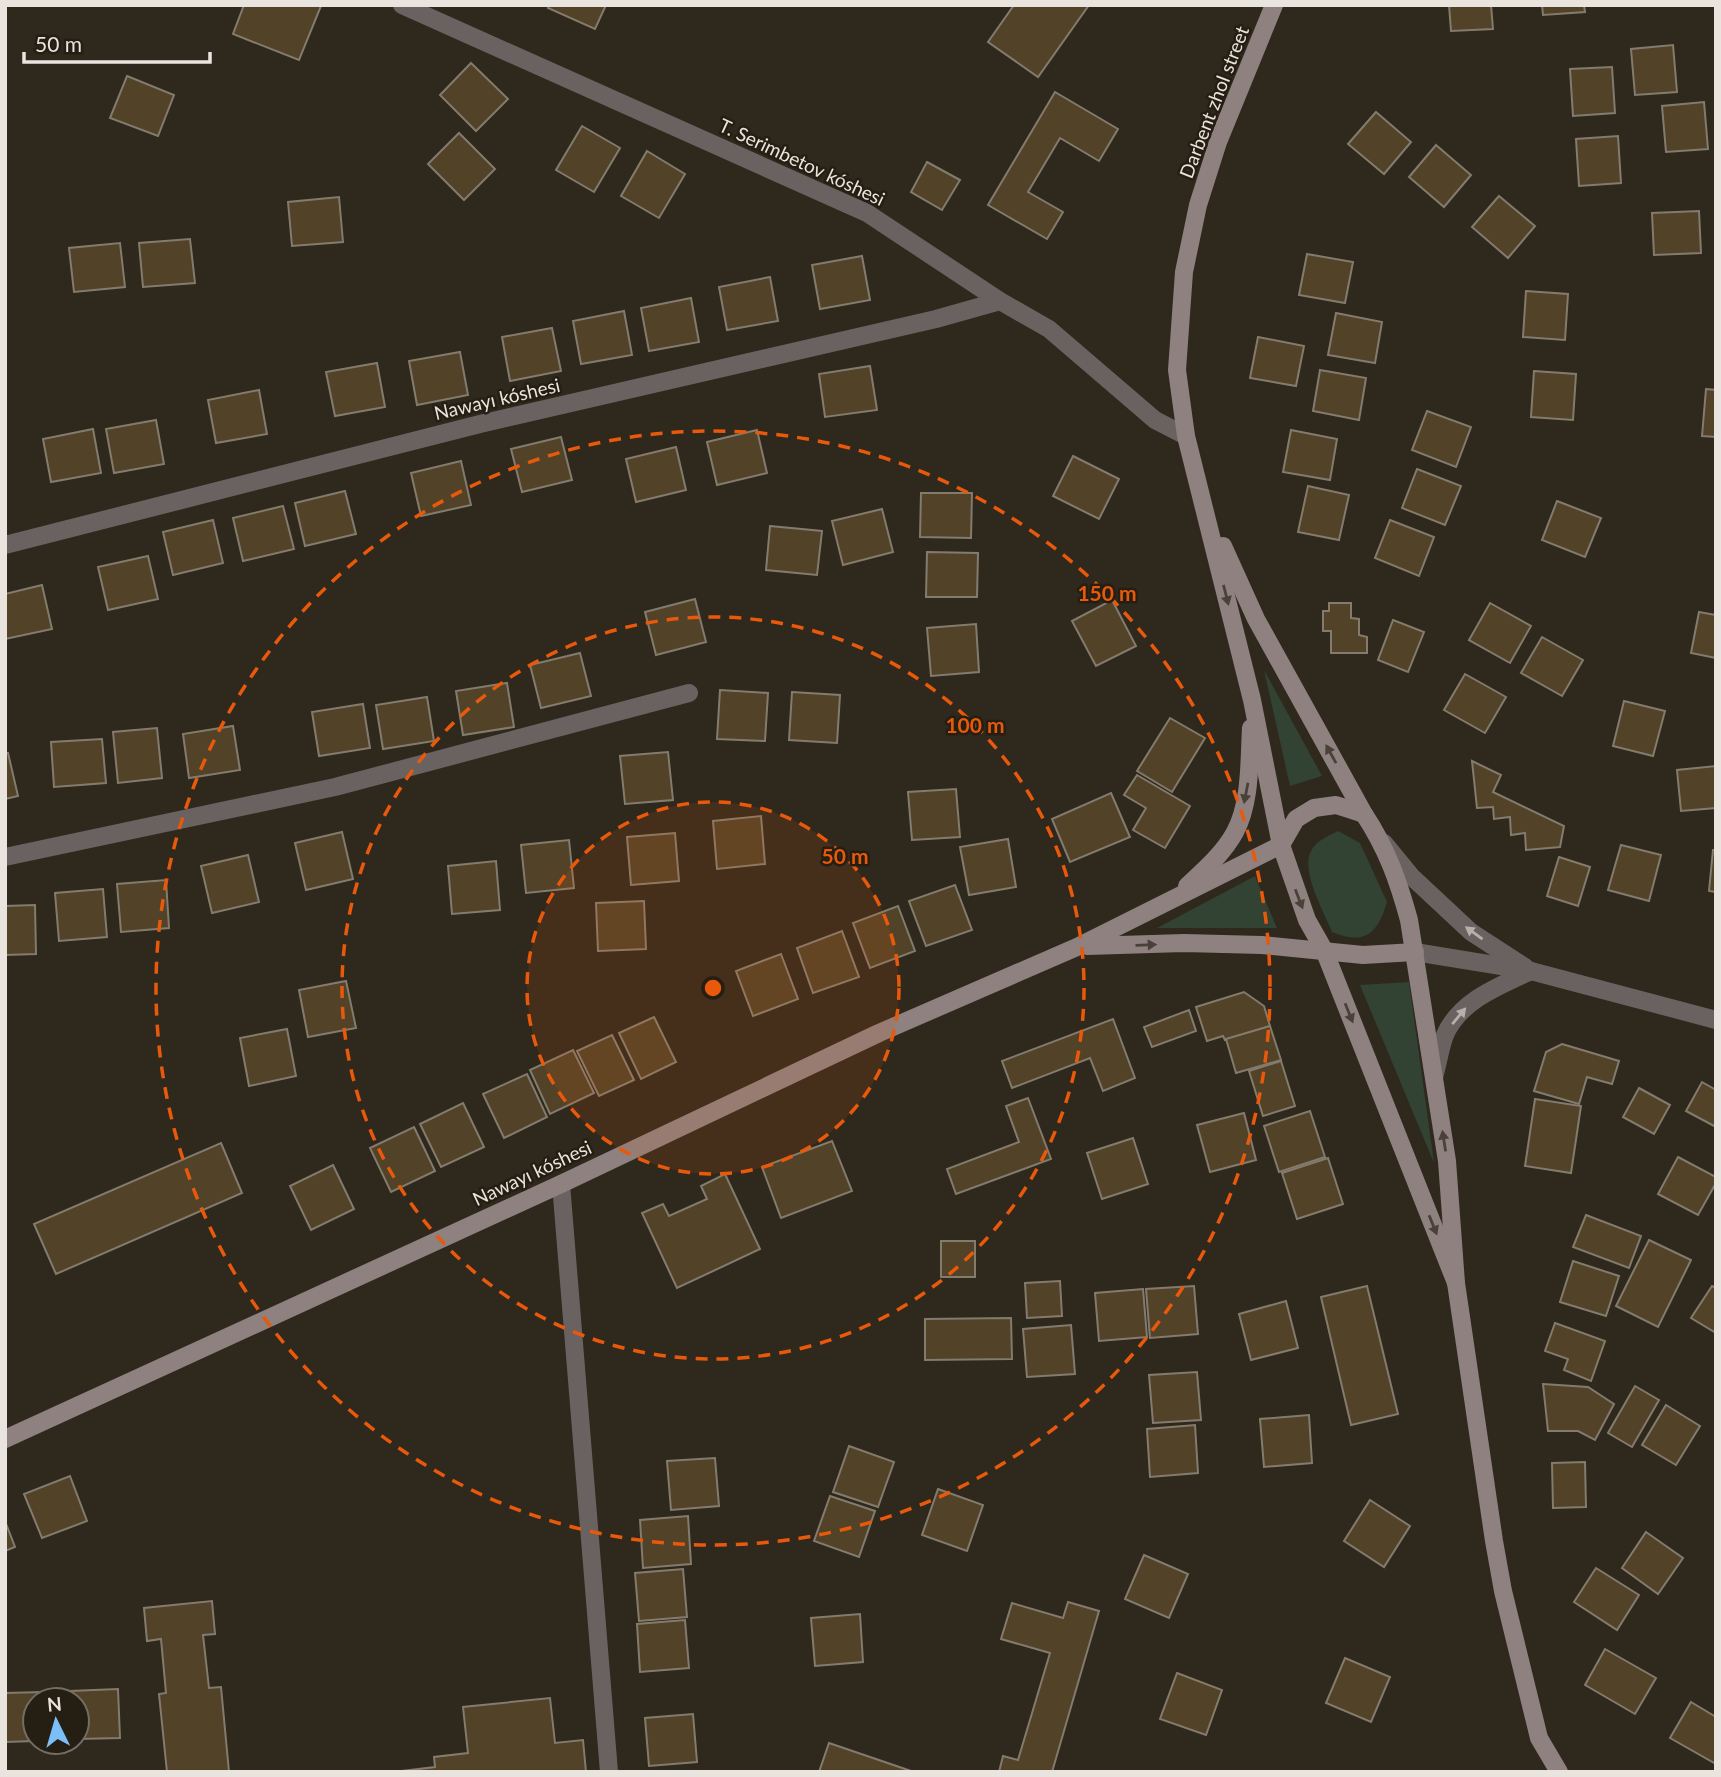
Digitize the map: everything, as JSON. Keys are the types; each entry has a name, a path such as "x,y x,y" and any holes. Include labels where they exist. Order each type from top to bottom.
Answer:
{"main road":[{"name":"Darbent zhol street","path":"1204,505 1186,436 1177,370 1184,272 1198,205 1218,142 1274,5"},
{"path":"1204,505 1252,701 1281,845 1307,920 1324,950 1456,1283"},
{"path":"1204,505 1256,619 1364,814 1382,841 1401,888 1415,952 1447,1161 1456,1283 1503,1591 1539,1738 1559,1772"},
{"path":"1169,902 1212,863 1235,832 1247,792 1252,701"},
{"path":"1281,845 1296,819 1314,808 1336,805 1364,814"},
{"name":"Nawayı kóshesi","path":"5,1439 561,1184 879,1033 1077,947 1281,845"},
{"path":"1077,947 1184,943 1262,945 1363,955 1415,952"}],"street":[{"name":"T. Serimbetov kóshesi","path":"402,5 867,213 1049,329 1156,420 1186,436"},
{"name":"Nawayı kóshesi","path":"5,544 480,424 936,319 1000,300"},
{"path":"5,857 335,787 690,692"},
{"path":"1382,841 1411,876 1471,932 1531,971"},
{"path":"1415,952 1531,971 1716,1020"},
{"path":"1434,1077 1446,1034 1461,1011 1486,993 1531,971"},
{"path":"561,1184 609,1772"}],"green space":[{"path":"1264,670 1322,776 1290,786"},
{"path":"1338,831 1360,843 1387,902 1374,929 1362,937 1353,938 1332,932 1311,880 1308,859 1313,847"},
{"path":"1255,876 1277,928 1157,928"},
{"path":"1409,982 1434,1163 1360,985"}],"building":[{"path":"244,5 321,6 299,60 233,34"},
{"path":"549,5 606,5 595,29 548,8"},
{"path":"1014,5 1089,5 1038,77 988,42"},
{"path":"1449,5 1491,5 1493,29 1451,31"},
{"path":"1542,5 1584,5 1585,12 1543,15"},
{"path":"1673,45 1677,92 1635,95 1631,49"},
{"path":"471,63 508,99 476,131 440,95"},
{"path":"1612,67 1615,113 1573,116 1570,69"},
{"path":"127,76 174,95 158,136 110,118"},
{"path":"1055,92 1118,129 1099,161 1060,138 1028,192 1063,212 1047,239 988,205"},
{"path":"1704,102 1708,149 1666,152 1662,106"},
{"path":"1376,112 1411,142 1384,174 1348,144"},
{"path":"582,126 620,148 594,192 556,170"},
{"path":"459,133 495,169 464,200 428,164"},
{"path":"1618,136 1621,183 1579,186 1576,139"},
{"path":"1436,145 1471,175 1444,207 1409,177"},
{"path":"647,151 685,174 659,218 621,196"},
{"path":"927,162 960,180 942,210 911,192"},
{"path":"1499,196 1535,226 1508,258 1472,227"},
{"path":"339,197 343,242 292,246 288,202"},
{"path":"1699,211 1701,253 1654,255 1652,213"},
{"path":"190,239 195,283 143,287 139,243"},
{"path":"120,243 125,287 74,292 69,248"},
{"path":"1307,254 1353,262 1345,303 1299,295"},
{"path":"862,256 870,300 820,309 812,265"},
{"path":"770,277 778,321 727,330 719,287"},
{"path":"1526,291 1568,294 1565,340 1523,337"},
{"path":"691,298 699,342 649,351 641,308"},
{"path":"624,311 632,355 581,364 573,321"},
{"path":"1336,313 1382,322 1375,363 1328,355"},
{"path":"552,328 561,371 510,381 502,337"},
{"path":"1258,337 1304,346 1296,386 1250,378"},
{"path":"460,352 468,395 417,405 409,361"},
{"path":"377,363 385,407 335,416 326,372"},
{"path":"870,366 877,410 825,417 819,374"},
{"path":"1320,370 1366,378 1359,420 1313,411"},
{"path":"1534,371 1576,374 1573,420 1531,417"},
{"path":"1706,389 1716,390 1716,437 1702,436"},
{"path":"259,390 267,434 216,443 208,400"},
{"path":"1427,411 1471,427 1456,467 1412,450"},
{"path":"156,420 164,464 114,473 106,429"},
{"path":"93,429 101,473 51,482 43,439"},
{"path":"757,430 767,473 717,485 707,442"},
{"path":"1291,430 1337,439 1330,480 1283,472"},
{"path":"561,437 572,480 522,492 511,449"},
{"path":"676,447 686,490 636,502 626,459"},
{"path":"1073,456 1119,479 1099,519 1053,496"},
{"path":"461,461 471,505 421,516 411,473"},
{"path":"1417,469 1461,486 1445,525 1402,508"},
{"path":"1308,486 1349,495 1339,540 1298,532"},
{"path":"345,491 356,534 305,546 295,503"},
{"path":"921,493 972,493 971,538 920,537"},
{"path":"1557,501 1601,518 1585,557 1542,540"},
{"path":"283,506 294,549 243,561 233,518"},
{"path":"882,509 893,552 843,565 832,521"},
{"path":"213,520 223,563 173,575 163,532"},
{"path":"1390,520 1434,537 1419,576 1375,558"},
{"path":"770,526 822,531 817,575 766,570"},
{"path":"927,552 978,553 977,597 926,597"},
{"path":"148,556 158,599 108,610 98,567"},
{"path":"42,585 52,629 5,639 5,594"},
{"path":"695,599 706,642 656,655 645,612"},
{"path":"1112,600 1136,646 1096,666 1072,621"},
{"path":"1329,603 1351,603 1351,618 1359,619 1359,635 1367,637 1367,653 1331,653 1331,631 1323,631 1323,611 1329,611"},
{"path":"1490,603 1531,626 1510,663 1469,640"},
{"path":"1699,612 1716,615 1716,658 1691,653"},
{"path":"1393,620 1424,632 1408,672 1378,660"},
{"path":"976,624 979,672 931,676 927,628"},
{"path":"1542,637 1583,660 1562,696 1521,673"},
{"path":"580,653 591,696 541,708 530,665"},
{"path":"1465,674 1506,697 1485,733 1444,710"},
{"path":"507,683 514,727 463,735 456,691"},
{"path":"720,690 768,693 765,741 717,739"},
{"path":"792,692 840,695 837,743 789,740"},
{"path":"427,697 434,741 383,749 376,705"},
{"path":"1624,701 1665,711 1653,756 1613,746"},
{"path":"363,704 370,748 319,756 312,712"},
{"path":"1170,718 1205,738 1172,792 1137,771"},
{"path":"233,726 240,770 189,778 183,734"},
{"path":"157,728 162,778 118,783 113,732"},
{"path":"102,739 106,783 54,787 51,742"},
{"path":"668,752 673,800 625,804 620,756"},
{"path":"5,753 8,753 18,796 5,799"},
{"path":"1472,761 1501,775 1493,792 1564,826 1560,847 1526,850 1525,833 1511,835 1510,817 1494,819 1493,807 1477,808"},
{"path":"1716,766 1716,808 1681,811 1677,770"},
{"path":"1137,775 1190,806 1165,848 1133,830 1146,808 1124,795"},
{"path":"956,789 960,837 912,840 908,792"},
{"path":"1111,793 1130,837 1070,862 1052,819"},
{"path":"761,816 765,864 717,869 713,821"},
{"path":"342,832 353,879 306,890 295,843"},
{"path":"675,833 679,881 631,885 627,837"},
{"path":"1008,839 1016,887 969,895 960,847"},
{"path":"569,840 574,888 526,893 521,845"},
{"path":"1621,845 1661,855 1649,901 1608,890"},
{"path":"1713,850 1716,850 1716,892 1709,891"},
{"path":"248,855 259,902 212,913 201,866"},
{"path":"1559,857 1590,867 1578,906 1547,896"},
{"path":"496,861 500,910 452,914 448,866"},
{"path":"166,880 169,928 121,932 117,884"},
{"path":"955,885 972,930 926,946 909,901"},
{"path":"103,889 107,937 59,941 55,893"},
{"path":"644,901 646,949 598,951 596,903"},
{"path":"35,905 36,954 5,955 5,906"},
{"path":"898,906 915,951 870,968 853,923"},
{"path":"842,931 859,977 813,993 797,948"},
{"path":"781,954 798,999 753,1016 736,971"},
{"path":"346,981 356,1028 308,1037 299,990"},
{"path":"1244,992 1264,1006 1270,1026 1225,1040 1223,1036 1207,1041 1196,1007"},
{"path":"1189,1010 1196,1031 1152,1047 1144,1027"},
{"path":"654,1017 676,1062 641,1079 619,1033"},
{"path":"1113,1019 1135,1078 1103,1091 1090,1058 1012,1088 1002,1061"},
{"path":"1270,1026 1281,1060 1236,1073 1226,1039"},
{"path":"287,1029 296,1076 249,1086 240,1038"},
{"path":"612,1035 634,1080 599,1096 577,1051"},
{"path":"1562,1044 1619,1061 1612,1084 1587,1077 1579,1104 1534,1091 1546,1052"},
{"path":"573,1050 594,1093 550,1114 530,1070"},
{"path":"1281,1061 1295,1106 1263,1116 1249,1071"},
{"path":"527,1074 547,1117 504,1138 483,1094"},
{"path":"1702,1082 1716,1090 1716,1127 1686,1111"},
{"path":"1639,1088 1670,1105 1654,1134 1623,1117"},
{"path":"1028,1098 1051,1159 956,1194 947,1169 1019,1142 1006,1106"},
{"path":"1535,1099 1581,1106 1571,1173 1525,1166"},
{"path":"463,1103 484,1147 441,1167 420,1124"},
{"path":"1310,1111 1325,1157 1279,1172 1264,1126"},
{"path":"1244,1113 1256,1160 1210,1172 1197,1125"},
{"path":"414,1127 435,1171 391,1192 370,1148"},
{"path":"1133,1138 1148,1184 1102,1199 1087,1153"},
{"path":"832,1141 852,1191 781,1218 762,1167"},
{"path":"221,1143 242,1193 56,1274 34,1224"},
{"path":"1678,1157 1716,1177 1716,1183 1698,1215 1658,1194"},
{"path":"1328,1158 1343,1204 1297,1219 1282,1173"},
{"path":"333,1165 354,1209 311,1230 290,1186"},
{"path":"725,1174 760,1249 677,1288 642,1213 663,1204 669,1216 707,1199 701,1186"},
{"path":"1586,1215 1641,1236 1629,1268 1573,1247"},
{"path":"1649,1240 1691,1260 1658,1327 1616,1306"},
{"path":"941,1241 975,1241 975,1277 941,1277"},
{"path":"1573,1261 1619,1276 1606,1316 1560,1302"},
{"path":"1060,1281 1062,1316 1027,1318 1025,1283"},
{"path":"1194,1286 1198,1334 1150,1338 1146,1289"},
{"path":"1367,1286 1398,1414 1351,1425 1321,1297"},
{"path":"1712,1286 1716,1288 1716,1333 1691,1318"},
{"path":"1143,1289 1147,1337 1099,1341 1095,1293"},
{"path":"1286,1301 1298,1348 1251,1360 1239,1314"},
{"path":"1011,1318 1012,1359 925,1360 925,1319"},
{"path":"1555,1323 1605,1341 1591,1381 1564,1370 1568,1359 1545,1351"},
{"path":"1071,1325 1075,1374 1027,1377 1023,1329"},
{"path":"1197,1372 1201,1420 1153,1423 1149,1375"},
{"path":"1543,1384 1588,1387 1614,1404 1595,1440 1578,1431 1548,1431"},
{"path":"1635,1386 1659,1400 1632,1447 1608,1433"},
{"path":"1666,1405 1700,1426 1676,1465 1642,1445"},
{"path":"1309,1415 1312,1463 1264,1467 1260,1419"},
{"path":"1195,1425 1198,1473 1150,1477 1147,1429"},
{"path":"849,1446 894,1462 878,1507 833,1492"},
{"path":"715,1458 719,1506 671,1510 667,1461"},
{"path":"1585,1462 1586,1507 1553,1508 1552,1463"},
{"path":"70,1476 87,1521 42,1538 24,1494"},
{"path":"938,1489 983,1505 967,1551 922,1535"},
{"path":"830,1496 875,1511 859,1557 814,1541"},
{"path":"1370,1500 1410,1526 1384,1567 1344,1541"},
{"path":"688,1516 691,1564 643,1568 640,1520"},
{"path":"5,1521 15,1547 5,1551"},
{"path":"1646,1532 1683,1558 1658,1594 1622,1568"},
{"path":"1144,1555 1188,1574 1169,1618 1125,1599"},
{"path":"1596,1568 1639,1595 1617,1630 1574,1602"},
{"path":"683,1569 687,1617 639,1621 635,1573"},
{"path":"212,1601 215,1634 203,1635 209,1688 221,1687 229,1772 167,1772 159,1694 166,1693 161,1639 147,1641 144,1608"},
{"path":"1068,1602 1099,1611 1052,1772 999,1772 1003,1756 1018,1760 1050,1653 1001,1639 1012,1603 1063,1618"},
{"path":"860,1614 863,1662 815,1666 811,1618"},
{"path":"685,1620 689,1668 640,1672 637,1624"},
{"path":"1605,1649 1656,1678 1635,1714 1585,1685"},
{"path":"1345,1658 1390,1677 1371,1722 1326,1703"},
{"path":"1177,1673 1222,1690 1206,1735 1160,1719"},
{"path":"118,1689 120,1738 91,1739 91,1690"},
{"path":"5,1693 21,1693 21,1741 5,1742"},
{"path":"550,1698 555,1743 583,1740 586,1772 393,1772 435,1767 434,1757 468,1753 463,1707"},
{"path":"1691,1702 1716,1717 1716,1764 1670,1738"},
{"path":"693,1714 697,1762 649,1766 645,1718"},
{"path":"829,1743 914,1772 819,1772"}]}
